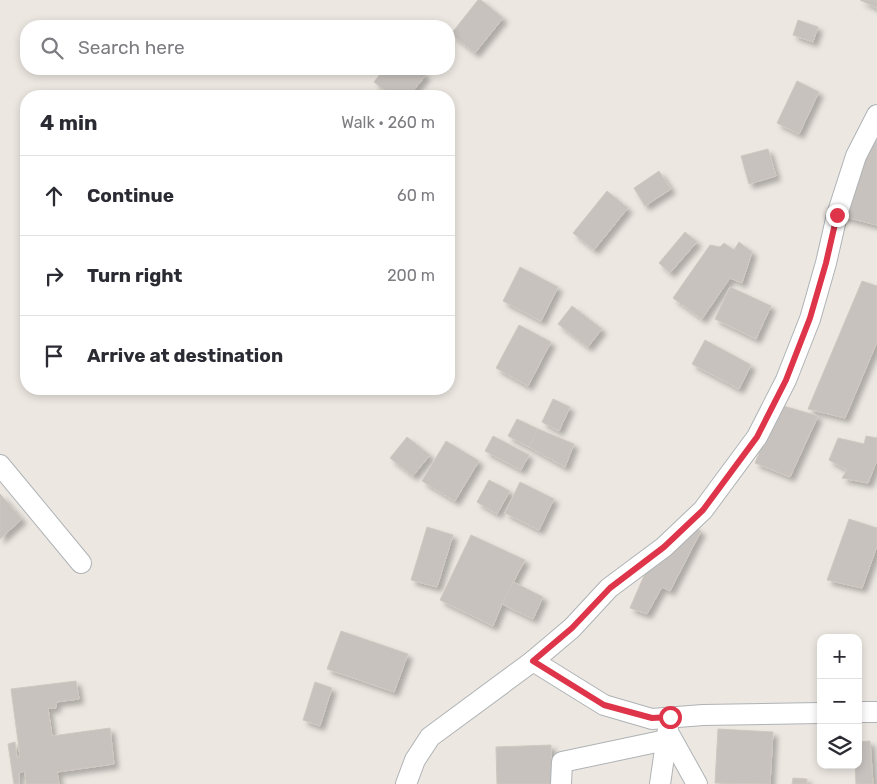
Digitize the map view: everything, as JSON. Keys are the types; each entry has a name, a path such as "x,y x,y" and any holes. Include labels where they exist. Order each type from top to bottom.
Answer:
{"street":[{"path":"406,784 415,760 430,737 533,661 572,628 610,588 664,547 703,510 757,437 786,380 810,318 826,263 837,215 856,156 877,115"},
{"path":"0,464 81,563"},
{"path":"533,661 604,705 652,718 668,730 697,784"},
{"path":"862,712 877,712"},
{"path":"561,784 562,762 668,730 703,715 817,714"},
{"path":"660,784 668,730"}],"building":[{"path":"478,0 481,0 503,18 475,53 455,37 455,29"},
{"path":"860,0 877,0 877,8"},
{"path":"798,20 818,27 813,42 793,35"},
{"path":"379,75 426,75 414,90 384,90 374,82"},
{"path":"797,81 819,92 799,134 777,123"},
{"path":"857,136 877,141 877,225 837,215"},
{"path":"768,149 776,176 749,184 741,156"},
{"path":"659,171 671,189 645,206 634,188"},
{"path":"607,191 628,208 594,250 573,233"},
{"path":"685,232 697,242 670,273 659,263"},
{"path":"739,242 752,252 742,283 730,278 702,319 673,298 710,245 720,247 724,243 734,250"},
{"path":"520,267 558,287 541,321 503,301"},
{"path":"862,281 877,286 877,342 845,418 808,409"},
{"path":"730,287 771,306 756,339 715,319"},
{"path":"572,306 602,329 588,347 558,324"},
{"path":"519,325 551,342 528,386 496,368"},
{"path":"705,340 751,365 739,389 692,364"},
{"path":"553,399 570,407 559,431 542,422"},
{"path":"780,405 818,416 790,477 755,463"},
{"path":"517,419 538,429 529,447 508,436"},
{"path":"538,429 574,444 565,467 529,447"},
{"path":"493,436 529,455 521,470 485,451"},
{"path":"866,436 877,438 877,460 868,483 842,478 847,470 829,460 838,438 864,444"},
{"path":"407,437 430,455 413,476 390,458"},
{"path":"446,441 479,461 455,501 422,481"},
{"path":"489,480 510,491 497,514 477,502"},
{"path":"520,482 554,499 539,530 505,513"},
{"path":"0,494 22,519 0,539"},
{"path":"849,519 877,528 877,546 862,588 827,580"},
{"path":"684,521 701,531 670,591 662,587 647,614 630,608 653,555 663,562"},
{"path":"427,527 453,535 437,587 411,580"},
{"path":"471,535 525,560 493,626 440,600"},
{"path":"513,582 543,597 533,619 502,604"},
{"path":"341,631 408,654 394,692 327,669"},
{"path":"76,681 79,699 56,702 56,708 48,708 52,736 110,728 114,764 57,772 59,784 26,784 25,771 19,773 19,784 14,784 8,744 15,742 17,758 20,756 11,689"},
{"path":"315,682 332,688 320,726 303,720"},
{"path":"718,729 773,732 770,784 715,783"},
{"path":"870,741 873,784 856,784 855,769 862,769 862,742"},
{"path":"551,745 552,784 497,784 496,747"},
{"path":"793,778 807,779 807,784 792,784"}],"route":[{"path":"670,717 652,718 604,705 533,661 572,628 610,588 664,547 703,510 757,437 786,380 810,318 826,263 837,215"}]}
